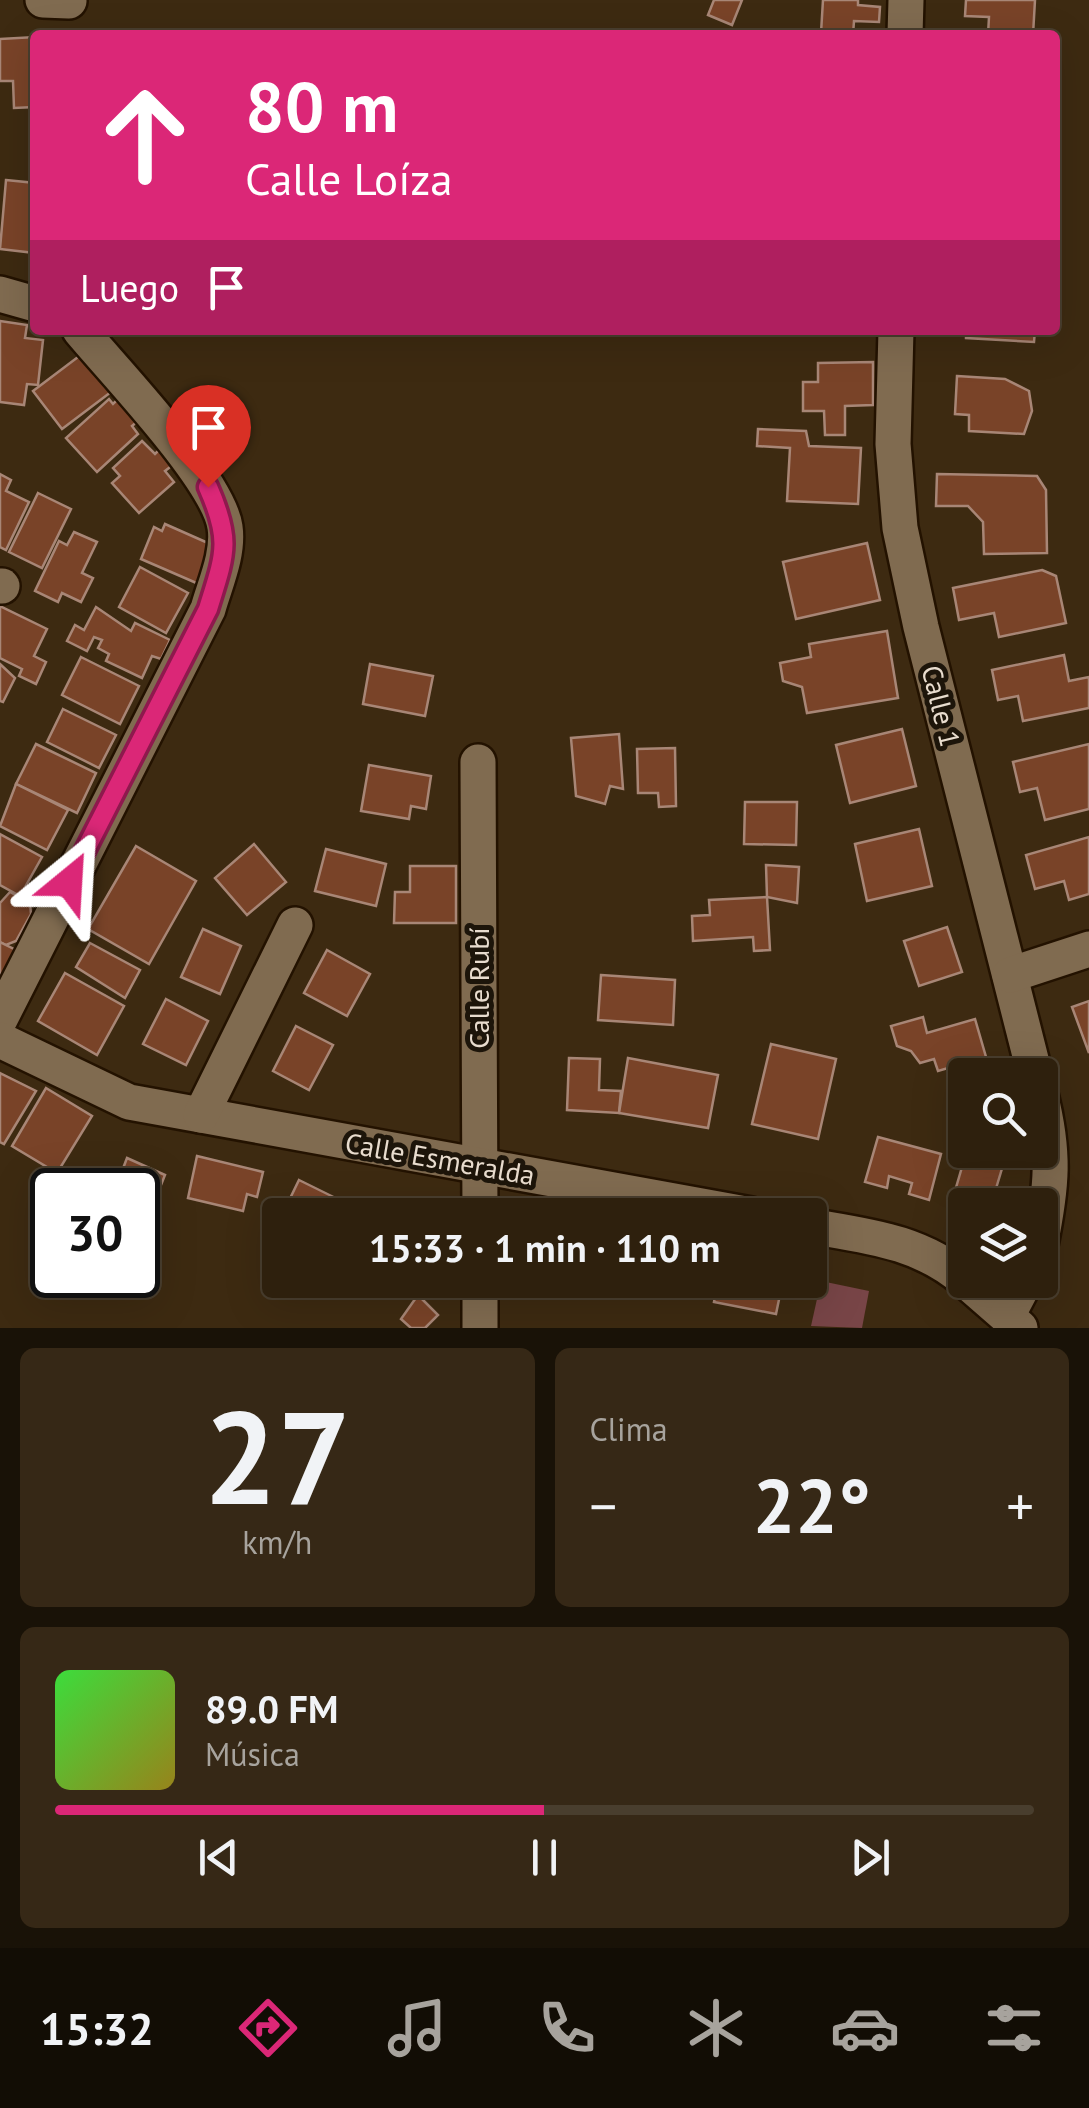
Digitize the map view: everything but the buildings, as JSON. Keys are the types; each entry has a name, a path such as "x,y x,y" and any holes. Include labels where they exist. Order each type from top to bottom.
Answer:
{"street":[{"path":"905,30 906,0"},
{"path":"0,294 30,303"},
{"path":"0,1018 208,609 222,562 225,526 208,487 84,335"},
{"name":"Calle 1","path":"896,335 892,444 900,528 921,626 1031,1058"},
{"name":"Calle Rubí","path":"478,762 480,1198"},
{"path":"202,1115 295,925"},
{"path":"1010,975 1089,949"},
{"name":"Calle Esmeralda","path":"0,1040 128,1102 657,1198"},
{"path":"827,1229 903,1242 948,1265"},
{"path":"480,1298 480,1328"},
{"path":"986,1298 1014,1322"}],"shaded area":[{"path":"827,1282 869,1291 862,1328 811,1326 817,1298 827,1298"}],"route":[{"path":"69,882 208,609 222,562 225,526 208,487"}]}
